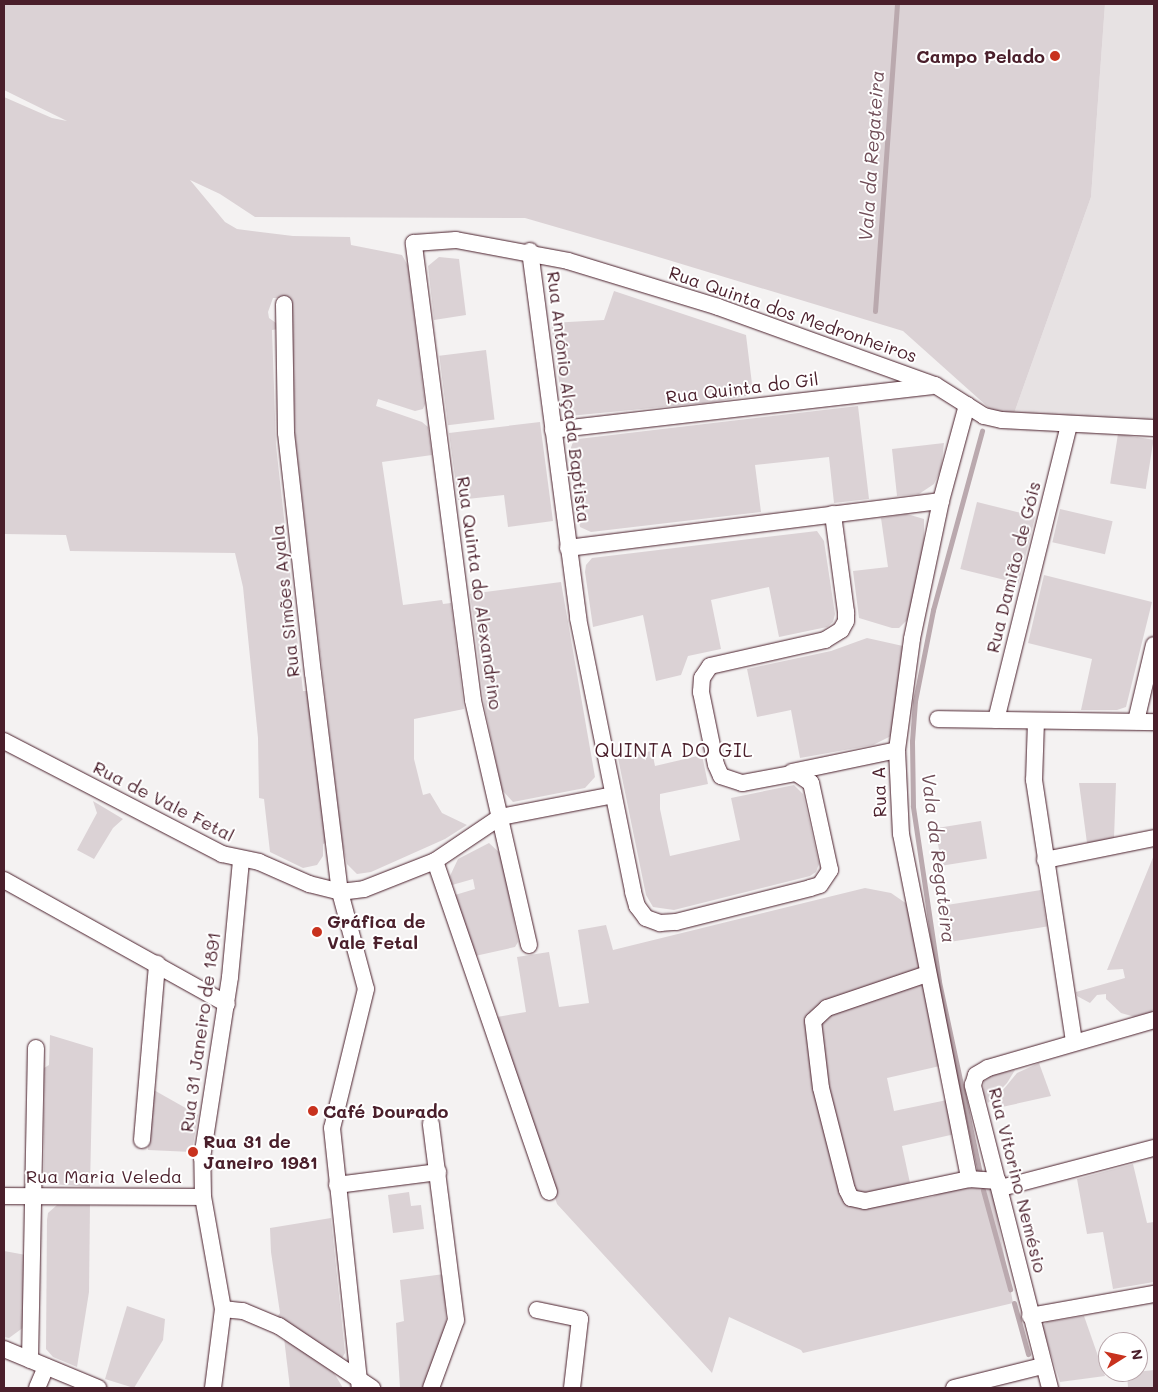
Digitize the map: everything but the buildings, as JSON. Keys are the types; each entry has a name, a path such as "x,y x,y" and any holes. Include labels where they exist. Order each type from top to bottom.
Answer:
{"street":[{"name":"Rua Quinta dos Medronheiros","path":"414,243 456,240 530,251 718,306 935,385 984,416 1002,420 1154,428"},
{"name":"Rua Quinta do Alexandrino","path":"414,243 473,700 528,945"},
{"name":"Rua António Alçada Baptista","path":"530,251 568,548 578,618 637,906 646,918 660,923 676,922 810,888 826,879 830,860 813,788 804,775 785,774 742,783 721,776 716,765 701,692 702,678 710,666 721,661 825,640 841,630 846,622 846,612 833,514 568,548"},
{"name":"Rua Simões Ayala","path":"284,304 286,433 340,892 366,989 332,1128 337,1186 364,1385"},
{"name":"Rua Quinta do Gil","path":"553,430 935,385"},
{"name":"Rua A","path":"967,405 941,501 912,639 898,750 901,834 927,974 970,1179"},
{"name":"Rua Damião de Góis","path":"996,720 1069,424"},
{"path":"833,514 941,501"},
{"path":"1136,721 1154,645"},
{"path":"938,719 1154,722"},
{"path":"1036,721 1034,780 1074,1042"},
{"name":"Rua de Vale Fetal","path":"4,741 199,843 241,860 259,862 309,884 340,892"},
{"path":"785,774 898,750"},
{"path":"340,892 364,889 435,861 500,818 613,795"},
{"path":"1045,860 1154,838"},
{"name":"Rua 31 Janeiro de 1891","path":"213,1388 223,1309 204,1196 205,1138 227,1004 241,860"},
{"path":"435,861 549,1192"},
{"path":"4,880 227,1004"},
{"path":"142,1140 157,964"},
{"path":"927,974 818,1014 813,1021 812,1034 821,1088 851,1198 865,1201 970,1179 999,1184 1154,1148"},
{"name":"Rua Vitorino Nemésio","path":"1050,1388 1042,1366 999,1184 973,1085 976,1075 1074,1042 1154,1020"},
{"path":"30,1360 36,1048"},
{"path":"431,1388 456,1320 432,1124"},
{"path":"337,1186 438,1172"},
{"name":"Rua Maria Veleda","path":"4,1196 204,1196"},
{"path":"1030,1316 1154,1294"},
{"path":"223,1309 243,1311 279,1326 364,1385"},
{"path":"537,1310 580,1319 572,1388"},
{"path":"4,1349 98,1388"},
{"path":"954,1388 1042,1366"},
{"path":"38,1388 46,1367"}],"shaded area":[{"path":"4,4 1105,4 1091,197 1012,419 998,416 903,331 632,249 525,218 255,217 220,194 190,180 225,222 237,229 293,236 350,237 351,245 402,255 408,266 425,404 423,409 415,411 378,399 376,406 422,422 428,427 432,455 382,462 403,605 442,600 443,604 451,603 464,709 414,719 414,759 423,795 430,793 442,813 467,825 445,839 371,872 357,874 347,864 342,842 295,435 292,307 285,298 273,298 268,312 269,318 276,323 278,329 272,330 276,445 303,691 309,691 326,843 323,844 323,856 317,865 303,868 270,852 264,799 259,798 258,738 243,587 235,553 70,551 66,535 4,534 4,97 52,118 67,121 4,90"},
{"path":"1105,4 1154,4 1154,435 1012,419 1091,197"},
{"path":"439,257 459,259 466,315 434,320 428,266"},
{"path":"614,291 746,335 753,392 746,396 715,402 569,416 562,403 551,323 604,320"},
{"path":"486,350 495,419 448,425 439,356"},
{"path":"858,406 869,499 834,503 829,457 755,465 761,512 591,532 580,527 569,453 573,442 578,439"},
{"path":"540,422 553,521 508,527 504,495 458,500 449,433"},
{"path":"1118,434 1154,440 1146,489 1110,483"},
{"path":"944,443 941,469 934,484 919,494 897,496 892,449"},
{"path":"977,502 1035,517 1019,583 960,569"},
{"path":"1060,509 1113,521 1105,554 1052,542"},
{"path":"907,514 924,519 924,541 911,616 899,628 892,628 859,618 853,571 888,567 881,518"},
{"path":"817,531 824,541 835,614 833,622 827,627 779,637 769,587 711,600 721,649 688,656 681,675 656,681 643,615 593,627 585,572 586,565 592,558"},
{"path":"1044,575 1152,602 1126,707 1117,710 1081,710 1092,659 1028,643"},
{"path":"561,582 595,777 585,788 513,802 502,790 484,704 470,594"},
{"path":"867,638 903,646 891,736 873,745 800,758 791,710 757,717 747,669 831,651"},
{"path":"652,751 655,766 702,755 708,784 660,794 660,809 670,856 740,840 731,798 794,785 803,794 819,864 816,872 810,876 674,910 653,907 646,895 618,758"},
{"path":"1079,783 1116,783 1114,838 1087,843"},
{"path":"93,801 123,819 113,828 94,859 77,850 97,813"},
{"path":"981,821 987,859 942,866 936,828"},
{"path":"489,843 501,854 518,942 515,947 475,956 455,895 475,889 473,879 452,885 450,876 458,859"},
{"path":"1154,855 1154,1008 1151,1013 1135,1017 1121,1013 1106,999 1106,994 1097,995 1090,1003 1077,996 1076,992 1125,978 1123,969 1107,970"},
{"path":"865,888 891,893 907,904 940,1066 887,1078 894,1111 947,1100 955,1134 902,1146 910,1183 868,1192 871,1207 932,1197 952,1188 987,1186 992,1189 1013,1303 803,1353 801,1350 729,1317 712,1373 557,1204 497,1017 526,1012 517,957 549,952 559,1007 589,1003 578,930 606,925 613,950"},
{"path":"1041,890 1047,927 951,942 945,905"},
{"path":"50,1035 93,1048 90,1187 52,1184 44,1174 44,1068 49,1065"},
{"path":"1039,1063 1051,1096 993,1109 993,1102 1017,1073"},
{"path":"1015,1070 1007,1083 988,1103 983,1093 984,1081 992,1075"},
{"path":"152,1089 198,1115 192,1152 148,1150"},
{"path":"1133,1164 1147,1223 1154,1222 1154,1282 1113,1289 1103,1232 1087,1234 1077,1179"},
{"path":"409,1192 411,1206 421,1205 424,1229 393,1233 388,1195"},
{"path":"90,1204 89,1292 77,1367 53,1357 46,1349 47,1220 48,1213 57,1205"},
{"path":"331,1218 345,1353 342,1358 277,1317 280,1313 271,1252 270,1228"},
{"path":"4,1251 26,1255 24,1327 9,1338 4,1337"},
{"path":"444,1274 446,1323 425,1388 400,1388 396,1323 404,1321 400,1280"},
{"path":"127,1306 165,1319 163,1340 134,1388 105,1379"},
{"path":"1084,1316 1098,1356 1098,1377 1060,1382 1042,1326 1047,1322"},
{"path":"284,1338 334,1373 343,1388 290,1388"},
{"path":"1154,1370 1154,1388 1128,1388 1128,1382 1148,1382 1148,1371"}],"waterway":[{"name":"Vala da Regateira","path":"875,311 897,4"},
{"name":"Vala da Regateira","path":"980,1173 939,981 913,806 912,741 915,701 933,610 982,431"},
{"path":"983,1190 1010,1289"},
{"path":"1014,1303 1028,1354"}],"place":[{"name":"Campo Pelado","path":"1055,56"},
{"name":"Gráfica de Vale Fetal","path":"317,932"},
{"name":"Café Dourado","path":"313,1111"},
{"name":"Rua 31 de Janeiro 1981","path":"193,1152"}],"district":[{"name":"QUINTA DO GIL","path":"674,750"}]}
